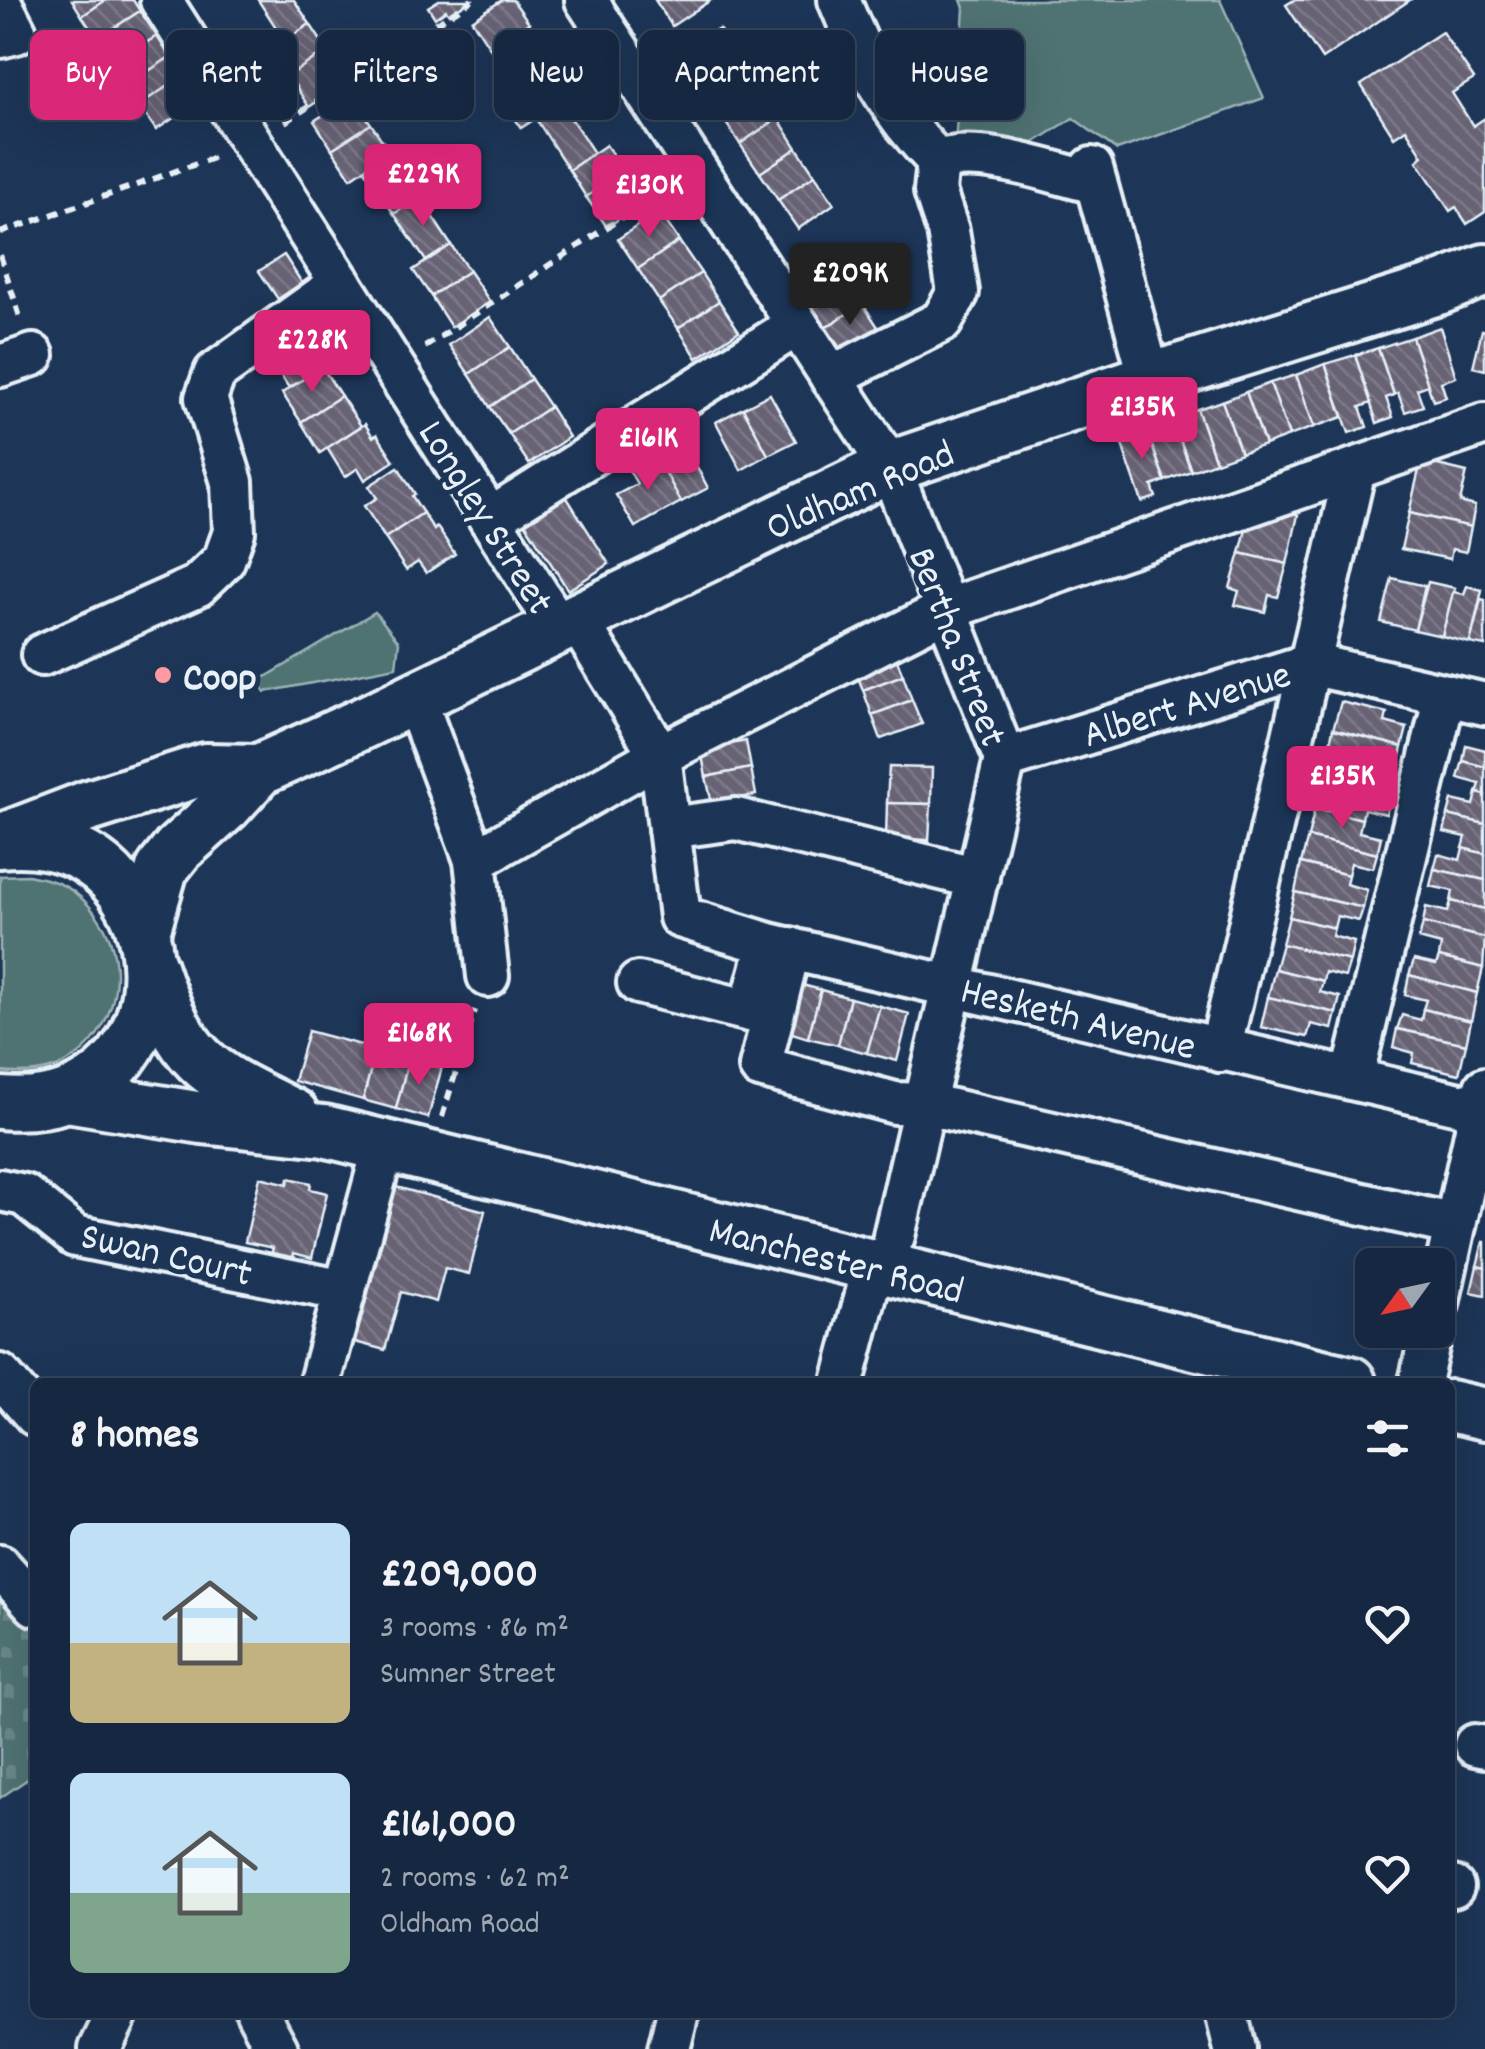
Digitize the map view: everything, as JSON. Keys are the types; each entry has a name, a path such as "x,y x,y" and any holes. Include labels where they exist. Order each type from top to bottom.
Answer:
{"main road":[{"name":"Oldham Road","path":"22,1104 93,1082 115,1063 135,1036 148,1002 148,949 162,869 258,770 890,468 1150,378 1405,300 1485,270"},
{"name":"Oldham Road","path":"0,841 86,807 206,769 258,770"},
{"name":"Manchester Road","path":"0,841 40,842 77,854 106,873 129,900 171,1022 186,1047 222,1080 324,1130"},
{"name":"Manchester Road","path":"22,1104 324,1130 883,1252 1275,1374 1312,1378"},
{"path":"1455,1407 1485,1414"}],"street":[{"name":"Longley Street","path":"161,0 490,519 660,756"},
{"name":"Bertha Street","path":"586,0 890,468 1005,759 926,1104 844,1378"},
{"path":"831,377 942,320 958,292 948,232 935,191 938,161 903,125 865,63 838,0"},
{"path":"0,2 16,32 0,37"},
{"path":"938,161 952,156 980,156 1094,175 1150,378"},
{"path":"42,655 197,586 224,560 234,532 232,482 206,398 215,373 340,283"},
{"path":"490,519 798,325"},
{"path":"475,860 660,756 948,609 1485,424"},
{"path":"1220,1051 1355,470"},
{"name":"Albert Avenue","path":"1005,759 1310,664 1485,704"},
{"path":"1352,1079 1445,695"},
{"path":"415,698 475,860 488,976"},
{"path":"660,756 669,828 736,818 978,878"},
{"name":"Hesketh Avenue","path":"669,828 680,917 780,946 953,984 1220,1051 1483,1103"},
{"path":"638,983 750,1012 780,946"},
{"path":"780,946 760,1067 895,1102 926,1104 1455,1225"},
{"path":"1450,1248 1483,1103"},
{"path":"321,1378 384,1146"},
{"name":"Swan Court","path":"0,1190 24,1195 75,1236 345,1291"},
{"path":"1421,1378 1428,1348"},
{"path":"0,1376 30,1409"},
{"path":"0,1566 30,1599"},
{"path":"100,2049 115,2018"},
{"path":"259,2018 277,2049"},
{"path":"669,2049 677,2018"},
{"path":"1228,2018 1236,2049"}],"path":[{"path":"0,233 252,144 472,0"},
{"path":"394,368 696,168"},
{"path":"0,255 16,360"},
{"path":"437,1133 488,976"}],"green space":[{"path":"961,0 1220,0 1264,98 1117,150 1073,118 1021,151 955,146 957,120 1024,120 1024,30 963,30"},
{"path":"375,612 399,642 396,667 265,692 259,681"},
{"path":"28,875 64,886 91,908 110,939 116,982 103,1025 74,1058 41,1071 0,1072 0,876"},
{"path":"0,1582 30,1616 30,1777 0,1798"}],"building":[{"path":"72,0 106,0 82,16"},
{"path":"106,0 133,0 140,11 111,30 91,30 82,16"},
{"path":"258,0 294,0 310,24 297,33 278,30"},
{"path":"439,0 471,0 435,18 428,7"},
{"path":"502,0 513,0 529,23 518,30 494,30 494,45 490,48 472,20"},
{"path":"655,0 711,0 672,26"},
{"path":"1294,0 1410,0 1322,59 1286,5"},
{"path":"140,11 157,36 146,43 146,30 111,30"},
{"path":"310,24 317,35 317,57 297,71 297,33"},
{"path":"1442,32 1474,79 1452,93 1473,126 1485,118 1485,212 1467,224 1456,207 1450,211 1417,161 1423,156 1406,129 1394,137 1361,85"},
{"path":"157,36 166,51 166,60 146,73 146,43"},
{"path":"317,57 317,102 309,107 297,88 297,71"},
{"path":"166,60 166,87 146,101 146,73"},
{"path":"166,87 166,120 171,120 156,130 146,115 146,100"},
{"path":"368,120 371,124 332,149 314,121"},
{"path":"516,120 533,120 521,128"},
{"path":"572,120 594,153 569,170 538,122"},
{"path":"724,120 775,120 740,144"},
{"path":"779,120 797,148 760,173 740,144"},
{"path":"371,124 390,152 351,178 332,149"},
{"path":"606,145 625,172 586,197 569,170"},
{"path":"797,148 815,175 778,200 760,173"},
{"path":"390,152 420,198 394,214 364,169"},
{"path":"625,172 644,202 607,227 586,197"},
{"path":"815,175 834,204 798,229 778,200"},
{"path":"420,198 451,245 426,261 394,214"},
{"path":"659,211 679,241 638,269 618,239"},
{"path":"679,241 701,273 659,301 638,269"},
{"path":"451,245 469,271 431,296 413,270"},
{"path":"284,255 302,283 278,299 259,271"},
{"path":"834,257 849,281 808,306 794,283"},
{"path":"469,271 490,302 451,327 431,296"},
{"path":"701,273 719,301 678,328 659,301"},
{"path":"849,281 863,304 823,329 808,306"},
{"path":"719,301 739,331 697,358 678,328"},
{"path":"863,304 878,327 838,352 823,329"},
{"path":"490,317 510,347 469,374 449,345"},
{"path":"305,321 327,364 289,388 271,360 283,352 276,340"},
{"path":"1440,327 1456,377 1441,382 1446,397 1433,401 1412,337"},
{"path":"1482,330 1485,331 1485,370 1473,367"},
{"path":"1412,337 1428,385 1417,389 1423,406 1405,412 1398,393 1394,395 1378,348"},
{"path":"510,347 531,379 490,407 469,374"},
{"path":"1378,348 1394,395 1386,398 1393,417 1377,423 1355,355"},
{"path":"1355,355 1371,403 1360,407 1367,427 1349,433 1325,364"},
{"path":"1325,364 1343,417 1314,427 1296,375"},
{"path":"322,367 341,396 301,422 282,393"},
{"path":"1296,375 1314,427 1289,436 1270,383"},
{"path":"531,379 550,407 509,434 490,407"},
{"path":"1270,383 1289,436 1265,445 1246,392"},
{"path":"1246,392 1265,445 1241,453 1222,401"},
{"path":"770,394 796,441 768,455 743,408"},
{"path":"341,396 361,426 320,453 301,422"},
{"path":"1222,401 1241,453 1216,462 1197,409"},
{"path":"550,407 569,437 529,464 509,434"},
{"path":"743,408 768,455 741,470 716,422"},
{"path":"1197,409 1216,462 1191,471 1172,417"},
{"path":"1172,417 1191,471 1165,481 1145,427"},
{"path":"365,424 373,437 377,434 394,461 365,480 358,468 345,477 327,448"},
{"path":"1145,427 1165,481 1152,486 1156,497 1142,502 1119,436"},
{"path":"683,441 708,488 681,502 656,455"},
{"path":"656,455 681,502 635,527 616,495 637,484 629,470"},
{"path":"1421,461 1467,472 1460,502 1475,506 1471,527 1409,513"},
{"path":"398,467 423,513 385,538 364,506 377,498 369,486"},
{"path":"557,482 609,564 568,590 516,509"},
{"path":"1279,505 1298,515 1287,564 1240,553 1250,514"},
{"path":"423,513 455,554 426,573 418,562 406,570 385,538"},
{"path":"1409,513 1471,527 1466,552 1452,549 1450,559 1401,549"},
{"path":"1240,553 1287,564 1278,597 1269,595 1265,612 1235,605 1239,591 1230,588"},
{"path":"1392,578 1425,586 1415,630 1381,622"},
{"path":"1428,582 1455,588 1442,636 1415,630"},
{"path":"1467,586 1482,590 1470,643 1442,636 1453,592 1464,594"},
{"path":"1481,599 1485,600 1485,646 1470,643"},
{"path":"893,650 903,675 863,690 853,665"},
{"path":"903,675 912,700 872,715 863,690"},
{"path":"912,700 922,724 881,739 872,715"},
{"path":"1341,702 1387,713 1385,722 1407,728 1402,747 1333,729"},
{"path":"1333,729 1402,747 1399,761 1377,755 1375,765 1328,754"},
{"path":"746,741 751,768 706,777 701,750"},
{"path":"1466,745 1485,750 1485,767 1463,761"},
{"path":"1328,754 1375,765 1372,777 1394,782 1390,801 1321,784"},
{"path":"1463,761 1485,767 1485,795 1477,793 1480,784 1458,778"},
{"path":"889,767 932,768 931,804 887,803"},
{"path":"751,768 756,795 712,803 706,777"},
{"path":"1321,784 1390,801 1386,814 1364,809 1362,819 1315,808"},
{"path":"1477,793 1485,795 1485,824 1448,815 1452,800 1474,805"},
{"path":"887,803 931,804 929,840 886,838"},
{"path":"1315,808 1362,819 1359,832 1381,837 1377,854 1308,837"},
{"path":"1448,815 1485,824 1485,854 1463,848 1466,837 1444,832"},
{"path":"1308,837 1377,854 1373,868 1351,863 1348,875 1301,863"},
{"path":"1463,848 1485,854 1485,880 1434,869 1438,854 1460,860"},
{"path":"1301,863 1348,875 1346,884 1367,890 1363,908 1295,892"},
{"path":"1434,869 1485,880 1485,909 1451,901 1453,891 1430,886"},
{"path":"1295,892 1363,908 1359,921 1337,916 1334,928 1289,917"},
{"path":"1451,901 1485,909 1485,938 1423,923 1426,907 1448,912"},
{"path":"1289,917 1334,928 1332,936 1354,942 1350,961 1282,944"},
{"path":"1423,923 1485,938 1483,968 1439,957 1441,945 1419,939"},
{"path":"1282,944 1350,961 1345,977 1325,972 1323,981 1275,969"},
{"path":"1439,957 1483,968 1477,993 1409,975 1414,960 1436,965"},
{"path":"1275,969 1323,981 1320,992 1340,997 1336,1013 1268,997"},
{"path":"1409,975 1477,993 1471,1021 1423,1009 1426,1000 1405,995"},
{"path":"791,982 821,990 808,1038 779,1029"},
{"path":"821,990 850,998 838,1045 808,1038"},
{"path":"1268,997 1336,1013 1332,1029 1311,1024 1307,1037 1261,1027"},
{"path":"850,998 880,1006 867,1053 838,1045"},
{"path":"880,1006 909,1014 897,1061 867,1053"},
{"path":"1423,1009 1471,1021 1466,1044 1397,1029 1402,1015 1421,1020"},
{"path":"1397,1029 1466,1044 1459,1074 1412,1063 1414,1053 1393,1047"},
{"path":"308,1031 376,1049 363,1100 294,1081"},
{"path":"376,1049 409,1058 396,1109 363,1100"},
{"path":"409,1058 442,1067 428,1118 396,1109"},
{"path":"260,1177 288,1184 289,1178 311,1183 310,1189 327,1193 312,1258 294,1253 292,1263 270,1258 273,1248 245,1242"},
{"path":"396,1187 485,1211 469,1274 445,1268 436,1302 401,1292 385,1350 355,1342"},
{"path":"1485,1242 1485,1268 1477,1266"},
{"path":"1477,1266 1485,1268 1485,1295 1471,1292"}],"place":[{"name":"Coop","path":"163,675"}]}
